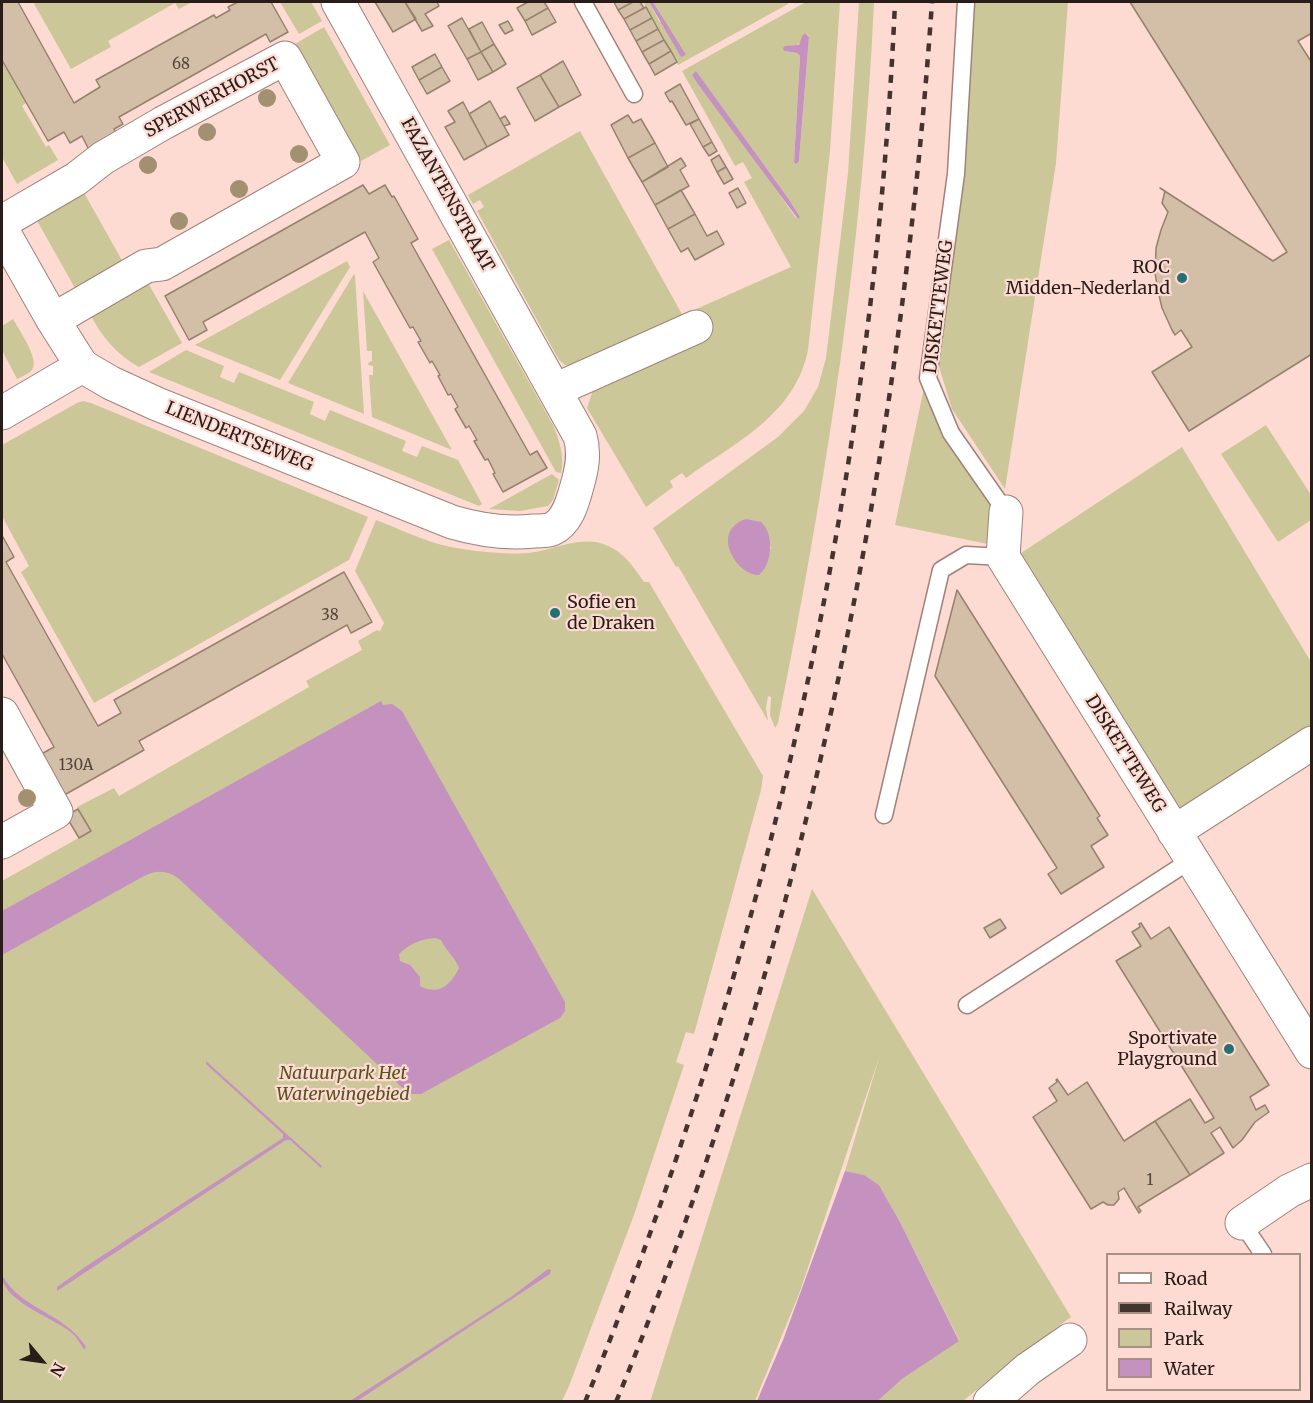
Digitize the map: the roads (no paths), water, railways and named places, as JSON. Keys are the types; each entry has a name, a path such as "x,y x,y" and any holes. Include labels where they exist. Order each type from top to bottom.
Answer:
{"street":[{"name":"FAZANTENSTRAAT","path":"338,2 580,436 583,453 572,504 566,515 553,529"},
{"name":"SPERWERHORST","path":"2,222 76,179 104,158 163,123 285,58 344,162 162,264 146,266 53,320"},
{"name":"LIENDERTSEWEG","path":"2,230 82,366 111,383 157,404 452,522 477,529 520,533 553,529"},
{"path":"555,390 696,327"},
{"path":"2,413 82,366"},
{"name":"DISKETTEWEG","path":"1006,512 1003,557 1311,1052"},
{"path":"2,714 56,812 2,842"},
{"name":"DISKETTEWEG","path":"1174,832 1311,743"},
{"path":"1242,1223 1289,1191 1311,1180"},
{"path":"990,1401 1028,1369 1070,1340"}],"lane":[{"path":"584,2 634,94"},
{"name":"DISKETTEWEG","path":"966,2 956,174 928,378 951,433 1006,512"},
{"path":"884,815 941,570 966,555 1003,557"},
{"path":"967,1005 1191,860"},
{"path":"1242,1223 1262,1253"}],"water":[{"path":"649,2 653,2 686,55 681,57"},
{"path":"805,33 809,37 799,161 796,164 794,162 800,56 797,53 784,51 783,48 799,45"},
{"path":"696,71 788,198 800,217 798,219 697,83 692,75"},
{"path":"746,519 761,522 770,541 767,564 759,575 742,568 730,552 729,533 735,525"},
{"path":"381,701 383,705 392,704 402,711 565,1002 565,1011 560,1018 421,1094 409,1094 170,873 157,872 144,876 2,955 2,911","holes":["435,938 441,940 459,968 448,984 438,989 427,989 420,986 420,977 410,965 400,961 399,954 420,941"]},
{"path":"206,1061 322,1166 321,1168 290,1140 286,1140 57,1291 57,1287 88,1265 283,1138 283,1134 206,1064"},
{"path":"845,1171 864,1175 879,1185 900,1222 959,1341 902,1379 878,1401 757,1401 783,1340"},
{"path":"548,1269 551,1270 550,1274 357,1401 350,1401 511,1297"},
{"path":"2,1275 20,1296 77,1335 86,1347 85,1349 68,1330 28,1307 9,1292"}],"railway":[{"path":"585,1402 650,1234 707,1064 758,890 800,715 836,538 863,360 883,181 895,2"},
{"path":"616,1402 681,1234 738,1063 788,890 831,714 866,538 895,360 916,181 932,2"}],"place":[{"name":"ROC Midden-Nederland","path":"1182,278"},
{"name":"Sofie en de Draken","path":"555,613"},
{"name":"Sportivate Playground","path":"1229,1049"}],"park label":[{"name":"Natuurpark Het Waterwingebied","path":"343,1084"}]}
